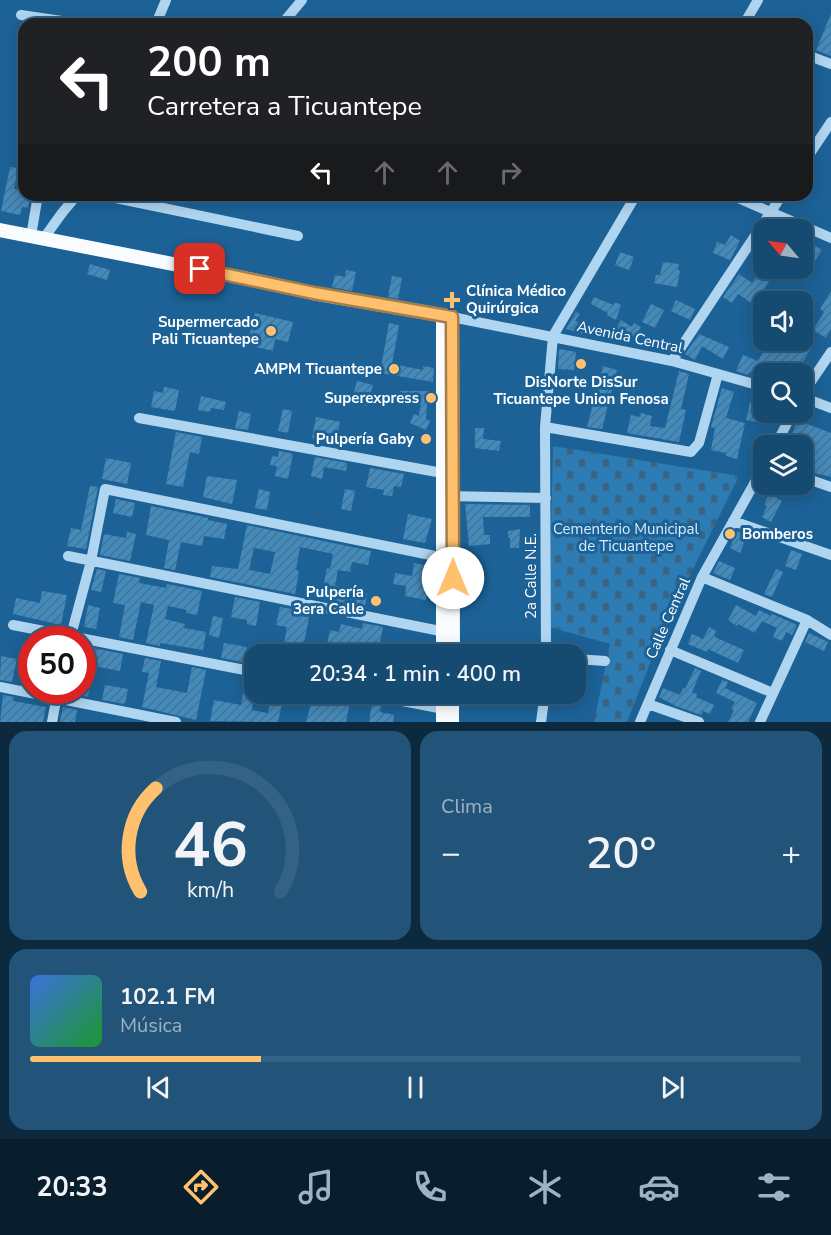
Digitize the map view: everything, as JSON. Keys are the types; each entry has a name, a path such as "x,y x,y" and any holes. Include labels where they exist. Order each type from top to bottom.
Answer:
{"main road":[{"path":"0,230 314,293 448,316 449,644"}],"street":[{"path":"158,18 166,0"},
{"path":"287,18 302,0"},
{"path":"748,18 758,0"},
{"path":"21,15 41,18"},
{"path":"813,57 831,64"},
{"path":"813,149 831,122"},
{"path":"38,201 38,237"},
{"path":"38,237 72,201"},
{"path":"130,201 298,236"},
{"path":"553,336 632,201"},
{"path":"744,201 831,238"},
{"path":"672,361 778,201"},
{"name":"Avenida Central","path":"448,316 672,361 753,384"},
{"name":"2a Calle N.E.","path":"546,644 545,427 553,336"},
{"path":"813,379 831,352"},
{"path":"545,427 691,452 699,442 718,374"},
{"path":"813,401 831,408"},
{"path":"139,418 448,474"},
{"path":"813,481 831,487"},
{"name":"Calle Central","path":"640,722 702,577 753,486"},
{"path":"73,626 91,561 105,489 448,559"},
{"path":"448,496 546,498"},
{"path":"733,521 831,555"},
{"path":"68,556 448,633"},
{"path":"702,577 807,621 831,635"},
{"path":"760,722 807,621"},
{"path":"13,625 18,626"},
{"path":"96,643 244,670"},
{"path":"670,650 773,693"},
{"path":"586,660 605,661"},
{"path":"0,687 18,689"},
{"path":"96,703 176,722"},
{"path":"52,722 55,704"},
{"path":"400,704 449,718"},
{"path":"541,722 543,704"},
{"path":"648,704 699,722"}],"green space":[{"name":"Cementerio Municipal de Ticuantepe","path":"553,446 739,476 663,630 627,722 594,722 610,644 549,627"}],"building":[{"path":"831,14 831,56 816,50"},
{"path":"10,167 18,168 14,189 18,190 18,201 29,201 28,208 22,207 20,215 1,211"},
{"path":"731,235 740,241 730,260 713,253 717,242 725,245"},
{"path":"813,244 822,250 813,264"},
{"path":"620,252 634,257 629,270 615,265"},
{"path":"663,262 679,264 677,287 654,283 656,275 660,275"},
{"path":"90,264 110,270 107,280 87,274"},
{"path":"346,270 356,272 352,291 332,287 335,275 345,277"},
{"path":"739,274 752,283 755,279 769,281 763,291 753,291 753,304 738,294 732,303 723,297"},
{"path":"392,276 402,278 398,299 388,297"},
{"path":"831,291 831,329 826,338 813,330 824,312 820,309"},
{"path":"594,297 613,305 615,302 621,305 616,320 591,304"},
{"path":"676,300 695,309 690,320 671,311"},
{"path":"651,304 664,310 655,328 642,322"},
{"path":"576,312 580,314 575,321 587,324 584,334 566,329"},
{"name":"Supermercado Pali Ticuantepe","path":"255,313 293,322 288,342 275,339 273,351 247,345"},
{"path":"621,320 632,327 634,323 641,327 634,338 624,332 622,335 615,330"},
{"path":"389,323 399,325 392,364 423,370 423,366 434,368 433,382 380,373"},
{"path":"699,334 729,347 723,359 702,346 695,360 685,354"},
{"path":"559,349 576,352 574,370 558,369"},
{"path":"763,351 810,351 802,363 753,363 753,374 749,372 748,375 736,371 743,355 758,361"},
{"path":"603,366 617,370 602,429 587,427"},
{"path":"679,371 689,374 681,409 686,410 679,442 627,433 631,415 640,417 641,413 652,416 650,426 665,428"},
{"path":"357,381 373,385 367,406 351,402"},
{"path":"164,387 179,390 175,411 151,407 154,391 163,393"},
{"path":"722,388 734,392 726,418 745,423 737,459 726,456 726,453 711,450 715,428 711,427"},
{"path":"400,391 428,391 426,419 430,421 426,430 410,423 414,414 419,416 421,400 399,400"},
{"path":"201,396 226,402 224,410 211,408 210,412 198,410"},
{"path":"750,402 753,403 753,421 746,420"},
{"path":"283,409 292,411 288,433 278,431"},
{"path":"239,411 251,414 248,430 235,428"},
{"path":"316,417 340,422 336,444 312,438"},
{"path":"796,423 805,423 831,433 831,477 813,473 813,435 792,435"},
{"path":"475,428 484,428 483,439 501,441 499,451 475,448"},
{"path":"176,432 202,437 199,454 190,452 183,487 166,484"},
{"path":"279,451 293,454 288,479 275,476 277,466 270,465 272,456 278,457"},
{"path":"315,457 347,463 346,471 324,467 322,479 311,476"},
{"path":"106,458 131,463 127,484 102,479"},
{"path":"370,468 404,474 401,487 394,486 392,496 383,495 384,490 366,487"},
{"path":"207,476 237,480 232,504 203,497"},
{"path":"90,486 98,487 86,549 67,546 71,528 81,530"},
{"path":"259,489 270,492 267,510 255,508"},
{"path":"345,489 355,491 351,511 341,509"},
{"path":"769,495 782,501 771,522 762,517 767,506 764,505"},
{"path":"116,499 135,503 132,517 113,513"},
{"path":"465,504 530,505 530,517 483,517 484,535 490,535 490,544 469,546"},
{"path":"151,506 227,524 224,539 204,536 202,546 181,542 175,570 164,568 169,540 146,535"},
{"path":"408,514 432,519 425,543 403,539"},
{"path":"247,525 371,551 368,565 352,562 350,572 338,570 335,586 367,594 365,606 321,599 327,568 330,569 333,554 300,547 295,594 210,577 212,566 238,569","holes":["254,548 275,552 270,574 249,570"]},
{"path":"520,529 519,548 510,548 508,531"},
{"path":"737,531 747,536 740,553 730,548"},
{"path":"127,532 136,534 130,561 100,555 104,534 126,538"},
{"path":"791,550 802,554 796,570 785,566"},
{"path":"719,561 735,568 730,580 713,573"},
{"path":"414,563 424,565 421,578 426,579 424,588 428,589 426,600 405,596 406,586 393,584 395,573 412,576"},
{"path":"97,569 106,571 101,592 91,590"},
{"path":"776,569 783,572 772,597 764,594"},
{"path":"119,574 140,578 139,583 166,588 167,584 202,591 197,615 186,613 187,610 168,606 165,619 185,624 184,628 206,632 203,650 146,643 154,605 141,602 133,640 119,637 125,605 113,603"},
{"path":"42,591 67,595 61,625 13,614 16,598 40,603"},
{"path":"235,597 260,602 256,626 247,624 247,620 231,617"},
{"path":"88,605 100,608 96,629 96,626 84,626"},
{"path":"736,605 756,616 759,610 797,625 792,635 786,632 782,641 773,637 777,628 762,621 755,633 728,620"},
{"path":"280,607 310,612 304,644 284,644 287,627 276,625"},
{"path":"213,616 223,618 219,638 209,635"},
{"path":"363,623 383,627 380,644 348,642 348,644 327,644 330,630 339,632 341,624 362,629"},
{"path":"709,627 716,631 714,636 717,638 744,650 738,663 708,649 707,652 688,644 692,634 703,639"},
{"path":"809,633 828,642 824,651 805,642"},
{"path":"224,643 244,646 244,662 221,658"},
{"path":"96,649 123,654 120,671 96,666"},
{"path":"1,656 17,659 12,682 0,680"},
{"path":"145,658 161,661 156,687 161,688 187,693 192,667 206,670 196,720 142,707 149,673 142,672"},
{"path":"695,668 701,671 692,692 697,694 696,697 714,705 710,714 703,711 701,715 659,697 663,688 680,695"},
{"path":"722,680 728,682 725,688 757,703 748,722 728,722 735,702 716,693"},
{"path":"105,685 128,689 125,704 102,700"},
{"path":"244,689 244,704 253,704 252,710 268,713 270,704 282,704 278,722 210,721 214,700 241,705"},
{"path":"3,695 14,697 13,701 18,704 46,707 43,722 0,722"},
{"path":"311,704 349,704 346,722 306,722"},
{"path":"372,704 381,704 380,712 394,715 393,722 369,722"},
{"path":"63,707 77,710 75,722 60,722"}],"place":[{"name":"Clínica Médico Quirúrgica","path":"452,300"},
{"name":"Supermercado Pali Ticuantepe","path":"271,331"},
{"name":"DisNorte DisSur Ticuantepe Union Fenosa","path":"581,364"},
{"name":"AMPM Ticuantepe","path":"394,369"},
{"name":"Superexpress","path":"431,398"},
{"name":"Pulpería Gaby","path":"426,439"},
{"name":"Bomberos","path":"730,534"},
{"name":"Pulpería 3era Calle","path":"376,601"}],"route":[{"path":"200,269 314,293 452,317 453,578"}]}
